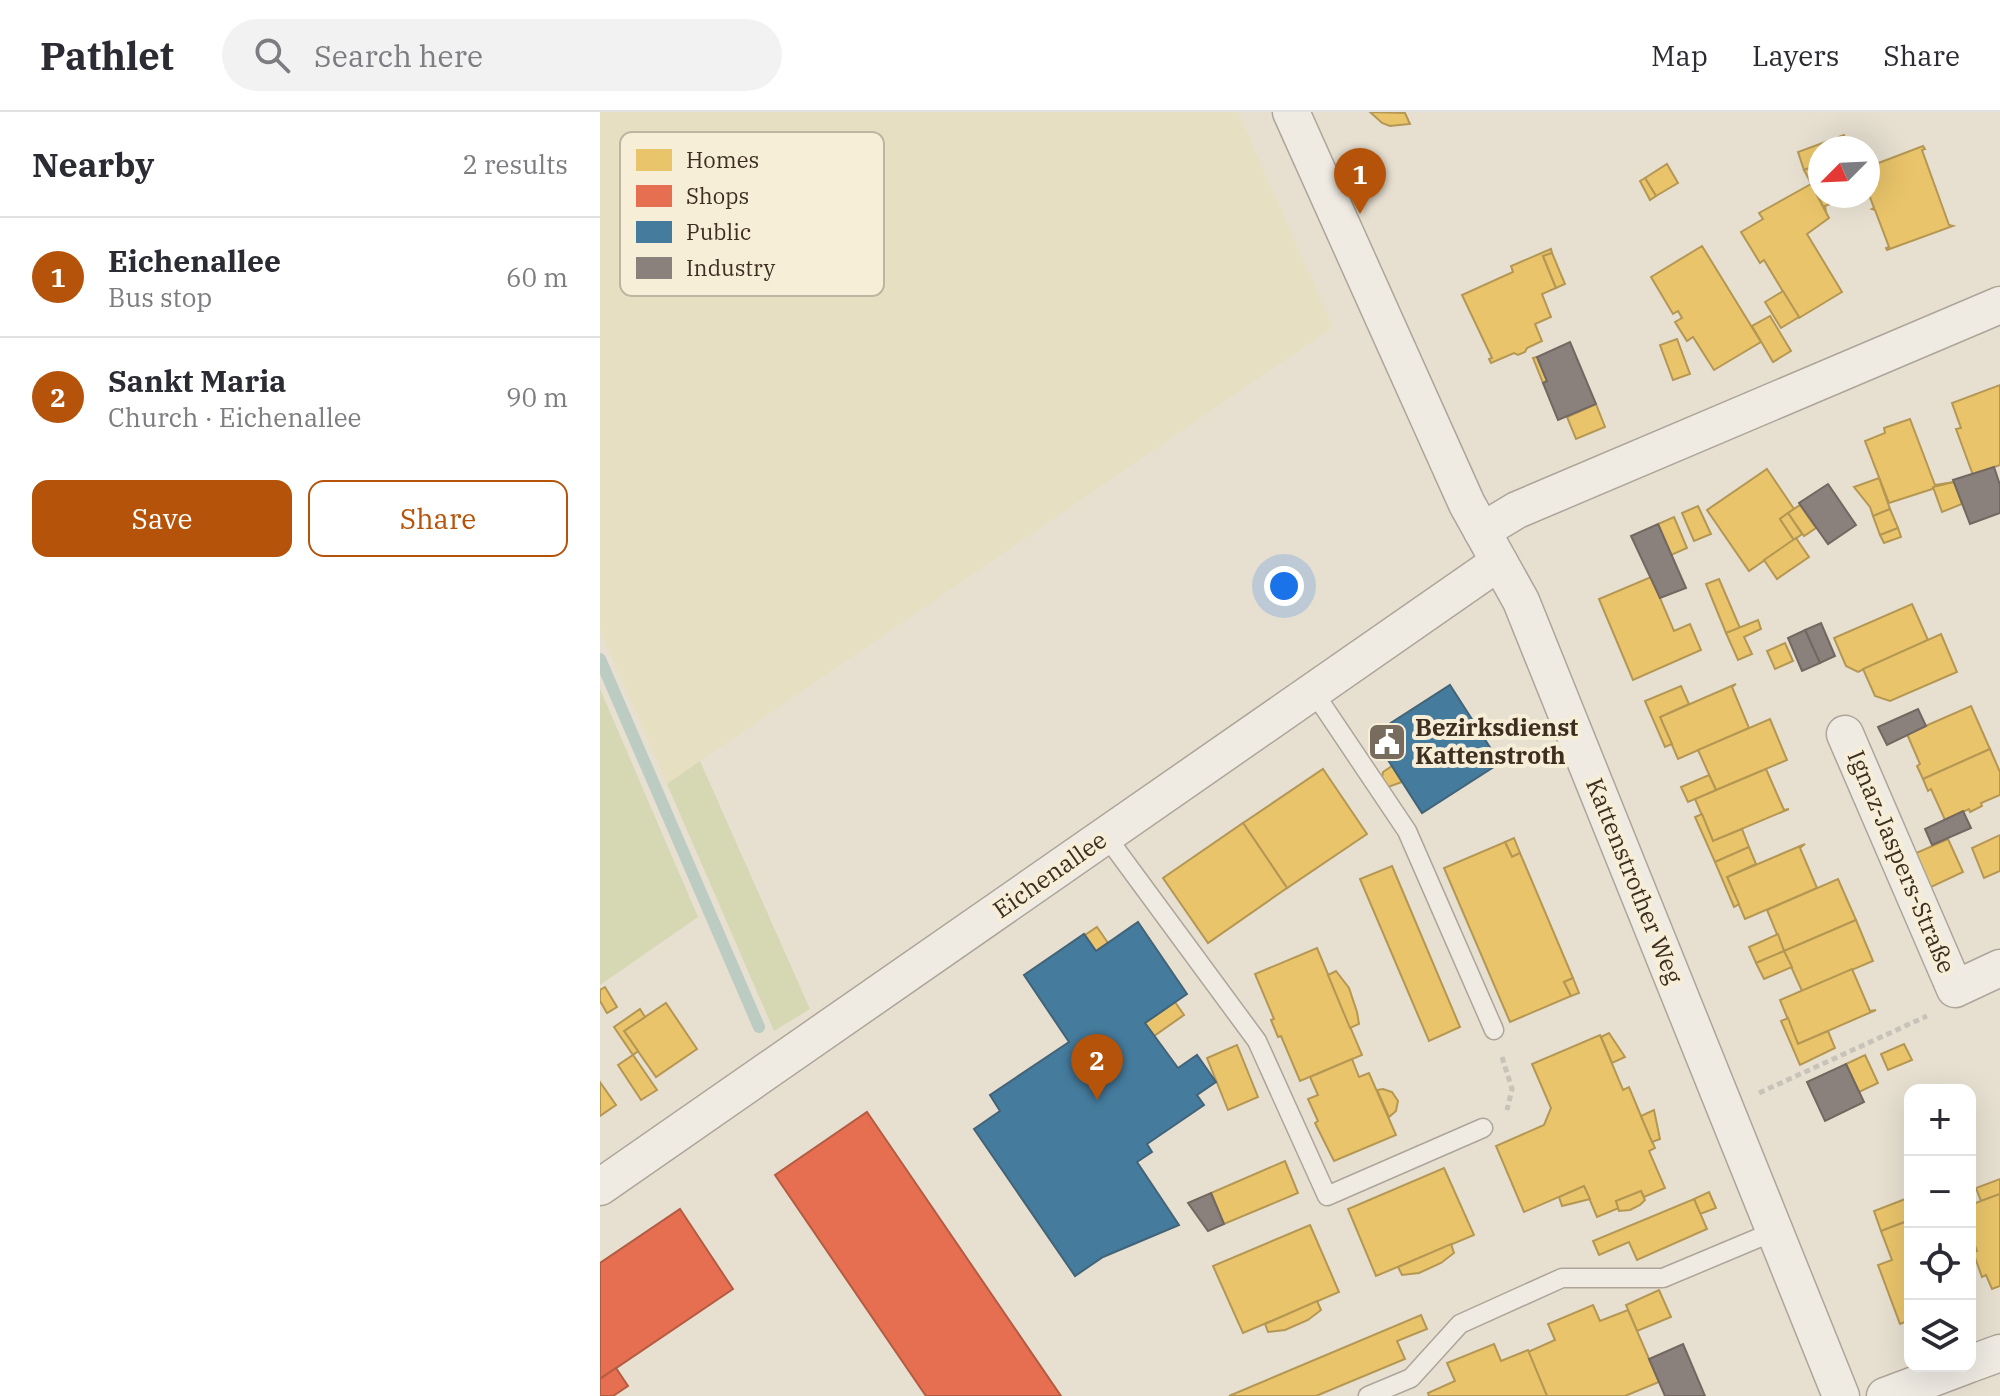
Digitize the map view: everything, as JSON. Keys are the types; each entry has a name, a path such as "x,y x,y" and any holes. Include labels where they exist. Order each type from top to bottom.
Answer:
{"street":[{"name":"Kattenstrother Weg","path":"1291,112 1467,504 1521,601 1841,1396"},
{"path":"1482,531 1532,504 2000,305"},
{"name":"Eichenallee","path":"600,1187 1499,562"},
{"name":"Ignaz-Jaspers-Straße","path":"1845,734 1955,989 2000,968"},
{"path":"1976,1362 2000,1353"},
{"path":"1885,1396 1949,1372"}],"lane":[{"path":"1313,691 1407,831 1494,1030"},
{"path":"1106,836 1257,1041 1327,1196 1483,1128"},
{"path":"1368,1396 1411,1378 1460,1324 1562,1278 1663,1278 1775,1231"}],"path":[{"path":"1759,1093 1945,1008 1955,989"},
{"path":"1483,1128 1506,1116 1512,1089 1494,1030"}],"shaded area":[{"path":"600,112 1238,112 1333,327 667,784 600,630"}],"green space":[{"path":"600,689 698,917 600,985"},
{"path":"700,761 810,1009 774,1031 667,784"}],"building: Homes":[{"path":"1370,112 1405,113 1410,124 1390,126"},
{"path":"1923,146 1949,225 1953,226 1887,250 1889,247 1872,209 1880,208 1880,162"},
{"path":"1808,148 1808,168 1804,170 1798,152"},
{"path":"1667,164 1678,183 1656,196 1645,178"},
{"path":"1645,178 1656,196 1650,200 1640,181"},
{"path":"1808,186 1808,208 1824,208 1829,218 1807,234 1842,292 1799,318 1764,260 1760,263 1741,232 1763,219 1759,213"},
{"path":"1702,246 1761,342 1714,370 1693,337 1687,341 1675,322 1682,318 1678,311 1673,314 1651,277"},
{"path":"1551,249 1552,253 1543,256 1556,288 1542,294 1551,317 1535,324 1542,341 1525,352 1514,353 1491,363 1489,359 1492,358 1462,295 1513,272 1511,266"},
{"path":"1552,253 1565,284 1556,288 1543,256"},
{"path":"1783,291 1799,317 1781,328 1765,302"},
{"path":"1770,316 1791,351 1773,362 1752,326"},
{"path":"1677,339 1690,374 1673,380 1660,345"},
{"path":"1537,357 1547,381 1543,383 1533,358"},
{"path":"2000,385 2000,465 1973,475 1956,429 1961,428 1952,403"},
{"path":"1596,404 1605,427 1576,439 1567,417"},
{"path":"1910,419 1935,485 1954,482 1889,503 1865,441 1885,433 1884,428"},
{"path":"1767,469 1794,509 1780,519 1794,540 1749,571 1707,510"},
{"path":"1879,478 1890,509 1873,516 1870,507 1854,487"},
{"path":"1954,482 1962,504 1942,512 1933,487"},
{"path":"1800,505 1816,528 1804,536 1788,513"},
{"path":"1698,506 1711,534 1694,541 1682,513"},
{"path":"1890,509 1898,528 1880,535 1873,516"},
{"path":"1788,513 1802,534 1794,540 1780,519"},
{"path":"1674,517 1687,548 1671,555 1658,524"},
{"path":"1898,528 1901,537 1884,543 1880,535"},
{"path":"1796,538 1809,557 1777,579 1764,560"},
{"path":"1651,577 1674,631 1690,624 1701,650 1633,680 1599,599"},
{"path":"1719,579 1740,628 1726,633 1706,584"},
{"path":"1912,604 1928,640 1858,672 1846,666 1834,638"},
{"path":"1758,620 1761,629 1744,637 1752,654 1738,660 1726,633"},
{"path":"1941,634 1957,672 1890,701 1875,696 1863,669"},
{"path":"1785,643 1793,661 1775,669 1767,651"},
{"path":"1736,684 1732,687 1749,728 1678,759 1660,717"},
{"path":"1681,686 1689,704 1660,717 1672,744 1665,747 1645,701"},
{"path":"1971,706 1990,749 1923,779 1907,734"},
{"path":"1770,719 1787,760 1716,790 1698,750"},
{"path":"1990,749 2000,772 2000,795 1981,803 1982,806 1970,812 1969,809 1945,820 1923,779"},
{"path":"1392,766 1402,782 1388,787 1382,777 1383,772"},
{"path":"1323,769 1367,834 1287,888 1243,823"},
{"path":"1766,769 1784,810 1789,809 1713,841 1695,799"},
{"path":"1709,775 1716,790 1688,802 1681,787"},
{"path":"1702,814 1713,841 1742,829 1749,847 1715,862 1695,817"},
{"path":"1243,823 1287,888 1208,943 1163,878"},
{"path":"2000,835 2000,871 1984,878 1972,848"},
{"path":"1514,838 1520,853 1512,857 1505,842"},
{"path":"1948,839 1963,872 1929,888 1914,854"},
{"path":"1505,842 1512,857 1520,853 1573,978 1564,982 1571,996 1510,1022 1444,868"},
{"path":"1805,844 1800,848 1817,888 1745,919 1727,877"},
{"path":"1749,847 1756,864 1727,877 1739,904 1734,907 1715,862"},
{"path":"1392,866 1460,1027 1429,1041 1360,879"},
{"path":"1838,879 1856,920 1784,951 1767,910"},
{"path":"1856,920 1873,961 1802,991 1784,951"},
{"path":"1097,927 1108,943 1096,951 1085,935"},
{"path":"1778,934 1784,951 1756,963 1749,947"},
{"path":"1317,948 1362,1055 1300,1081 1281,1036 1278,1037 1271,1020 1274,1019 1255,974"},
{"path":"1784,951 1792,967 1764,979 1756,963"},
{"path":"1852,969 1870,1011 1876,1010 1798,1044 1780,1000"},
{"path":"1336,971 1349,988 1357,1012 1359,1024 1350,1028 1328,975"},
{"path":"1573,978 1579,993 1571,996 1564,982"},
{"path":"605,987 617,1007 607,1013 600,1001 600,990"},
{"path":"1175,1002 1184,1015 1154,1036 1145,1023"},
{"path":"666,1003 697,1049 656,1077 624,1031"},
{"path":"640,1009 645,1017 624,1031 638,1051 633,1055 614,1027"},
{"path":"1788,1018 1798,1044 1828,1031 1835,1048 1800,1065 1781,1021"},
{"path":"1609,1033 1625,1057 1612,1063 1601,1037"},
{"path":"1600,1035 1623,1090 1629,1087 1655,1148 1649,1151 1665,1188 1644,1197 1641,1191 1616,1201 1619,1208 1597,1217 1584,1186 1524,1212 1496,1146 1544,1125 1551,1108 1532,1064"},
{"path":"1904,1044 1912,1060 1888,1070 1881,1054"},
{"path":"1237,1045 1258,1097 1228,1110 1207,1058"},
{"path":"633,1055 657,1090 641,1100 618,1065"},
{"path":"1865,1055 1878,1083 1859,1092 1846,1064"},
{"path":"1352,1059 1359,1077 1369,1073 1396,1135 1334,1161 1315,1123 1318,1121 1308,1099 1318,1095 1310,1077"},
{"path":"600,1082 616,1105 600,1116"},
{"path":"1377,1090 1392,1092 1398,1101 1396,1111 1389,1117"},
{"path":"1654,1110 1660,1139 1652,1142 1641,1116"},
{"path":"1285,1161 1298,1193 1224,1224 1211,1193"},
{"path":"1444,1168 1474,1235 1376,1276 1348,1209"},
{"path":"2000,1179 2000,1194 1981,1201 1976,1188"},
{"path":"1584,1186 1590,1199 1562,1206 1559,1197"},
{"path":"1641,1191 1645,1200 1640,1205 1619,1211 1616,1201"},
{"path":"1709,1192 1716,1208 1700,1214 1694,1199"},
{"path":"2000,1194 2000,1286 1992,1289 1986,1275 1982,1277 1976,1260 1976,1203"},
{"path":"1694,1199 1707,1229 1637,1260 1629,1242 1599,1255 1593,1241"},
{"path":"1904,1200 1904,1222 1881,1231 1874,1211"},
{"path":"1904,1222 1904,1322 1900,1324 1878,1265 1892,1260 1881,1231"},
{"path":"1310,1225 1339,1292 1243,1333 1213,1266"},
{"path":"1451,1244 1454,1253 1441,1263 1419,1273 1402,1275 1398,1267"},
{"path":"1659,1290 1671,1317 1637,1331 1626,1305"},
{"path":"1317,1301 1321,1310 1308,1320 1285,1330 1268,1332 1265,1324"},
{"path":"1593,1305 1600,1321 1628,1310 1659,1382 1625,1396 1547,1396 1528,1352 1555,1340 1548,1324"},
{"path":"1421,1315 1427,1329 1397,1341 1405,1359 1316,1396 1229,1396"},
{"path":"1494,1344 1501,1361 1528,1350 1547,1396 1429,1396 1428,1393 1455,1381 1447,1363"}],"building: Shops":[{"path":"867,1112 1061,1396 926,1396 775,1175"},
{"path":"680,1209 733,1289 600,1379 600,1263"},
{"path":"616,1368 628,1386 613,1396 600,1396 600,1379"}],"building: Public":[{"path":"1450,685 1500,763 1422,813 1372,735"},
{"path":"1138,922 1187,994 1145,1023 1178,1068 1197,1055 1216,1082 1197,1095 1204,1105 1147,1144 1152,1152 1137,1162 1179,1225 1103,1257 1075,1276 974,1129 1000,1111 990,1095 1069,1042 1024,975 1084,934 1096,951"}],"building: Industry":[{"path":"1570,342 1596,404 1558,420 1543,383 1547,381 1537,357"},
{"path":"1994,467 2000,485 2000,513 1970,524 1953,480"},
{"path":"1828,484 1856,525 1828,544 1799,503"},
{"path":"1658,524 1686,588 1660,598 1631,536"},
{"path":"1821,623 1835,656 1820,663 1805,630"},
{"path":"1805,630 1820,663 1802,671 1788,638"},
{"path":"1918,709 1926,726 1887,745 1878,727"},
{"path":"1963,811 1971,828 1932,845 1925,829"},
{"path":"1846,1064 1864,1102 1825,1121 1807,1082"},
{"path":"1211,1193 1224,1224 1208,1231 1188,1203"},
{"path":"1683,1344 1705,1396 1665,1396 1649,1359"}],"waterway":[{"path":"600,659 759,1027"}],"place":[{"name":"Eichenallee","path":"1360,214"},
{"name":"Bezirksdienst Kattenstroth","path":"1387,742"},
{"name":"Sankt Maria","path":"1097,1100"}]}
